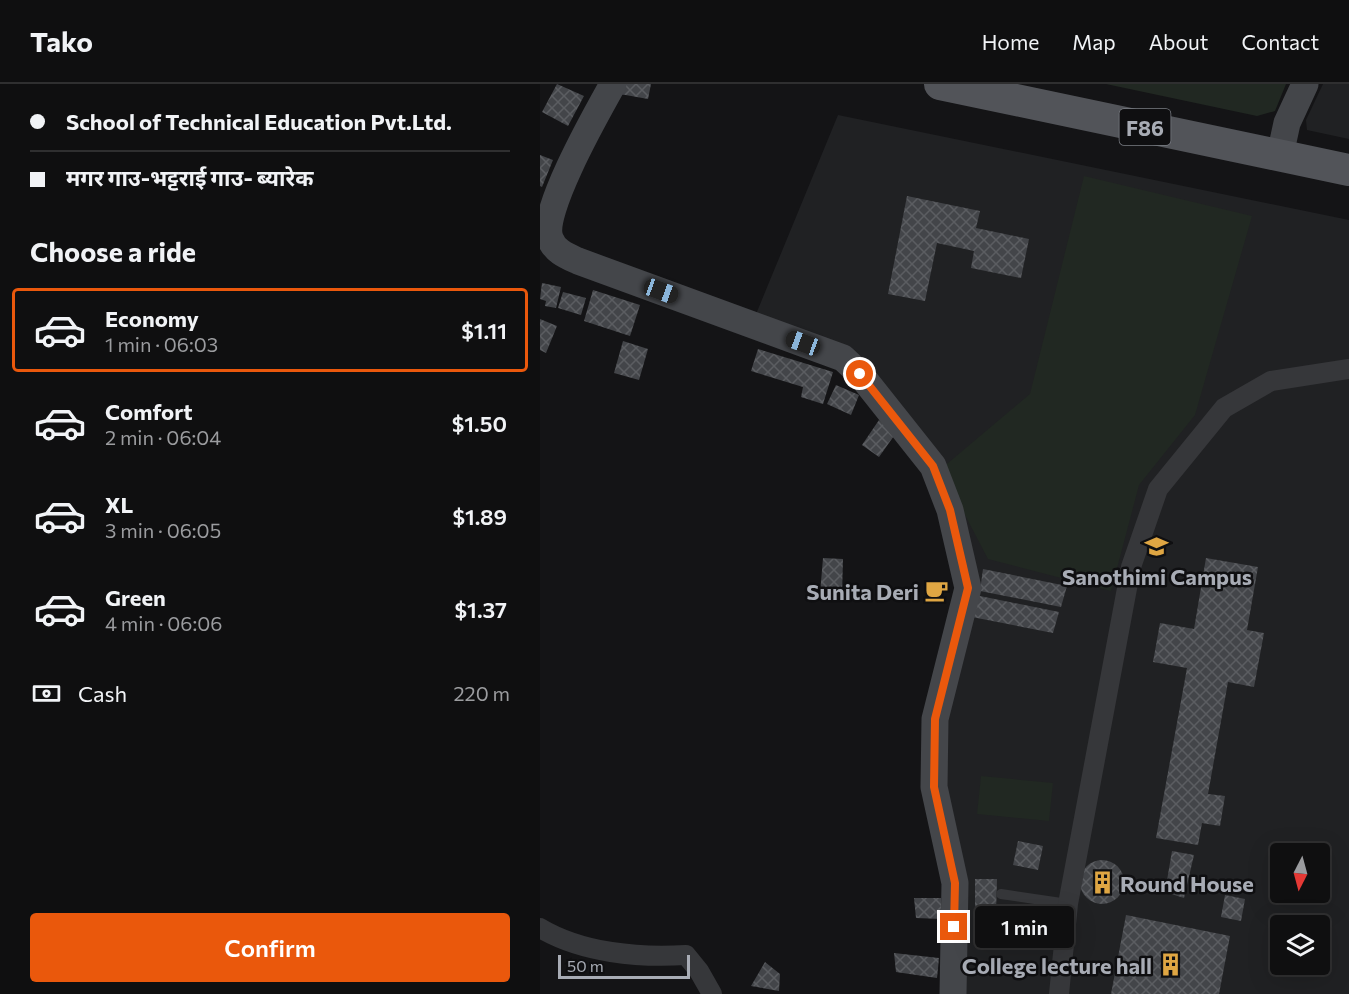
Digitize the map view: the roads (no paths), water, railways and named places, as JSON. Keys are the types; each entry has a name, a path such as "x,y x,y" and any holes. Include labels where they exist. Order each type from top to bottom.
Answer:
{"main road":[{"name":"F86","path":"940,84 1349,170"}],"street":[{"path":"613,84 590,125 550,214 548,231 555,247 578,261 843,358 860,374 933,466 950,510 968,588 935,719 934,787 955,883 953,994"},
{"path":"1280,155 1287,123 1305,84"},
{"path":"1059,994 1068,904 1131,567 1158,489 1224,408 1271,381 1349,369"},
{"path":"540,928 576,943 606,951 659,956 686,955 699,971 712,994"}],"lane":[{"path":"1001,894 1068,904"}],"place":[{"name":"Sanothimi Campus","path":"1157,547"},
{"name":"Sunita Deri","path":"937,591"},
{"name":"Round House","path":"1102,883"},
{"name":"College lecture hall","path":"1170,965"}]}
